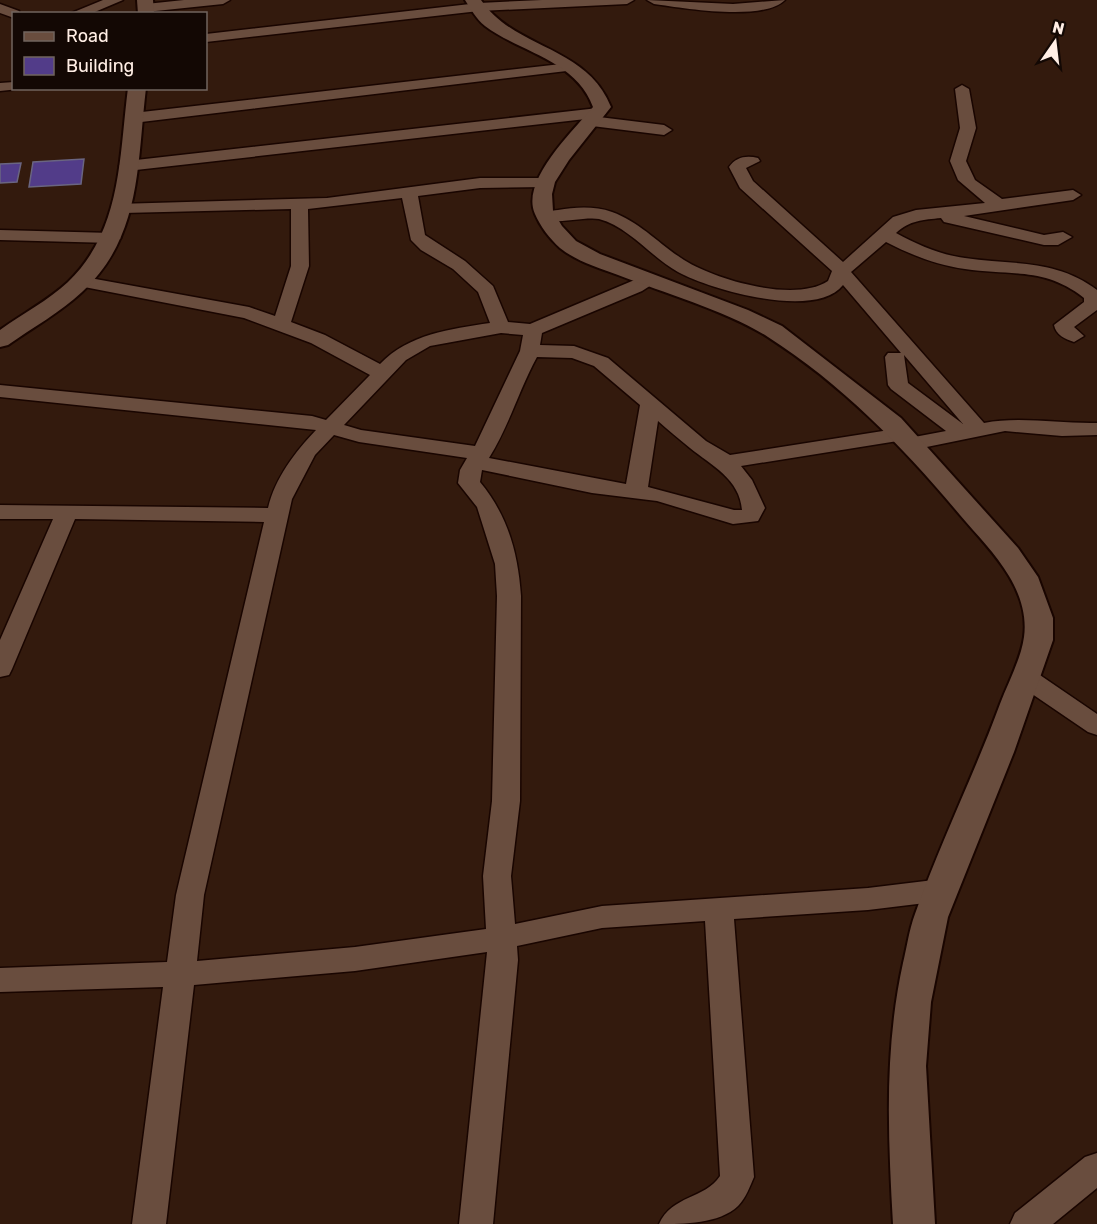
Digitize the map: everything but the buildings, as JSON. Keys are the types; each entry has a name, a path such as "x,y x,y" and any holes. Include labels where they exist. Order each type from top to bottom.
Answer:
{"street":[{"path":"81,12 117,0"},
{"path":"146,7 223,0"},
{"path":"207,38 476,3 627,0"},
{"path":"654,0 733,8 768,4 778,0"},
{"path":"476,3 487,20 570,67 586,78 597,90 602,107 561,157 545,182 542,194 546,217 570,245 593,258 774,331 907,439 973,512 1024,577 1039,618 1038,640 998,752 931,917 913,1002 907,1066 908,1136 914,1224"},
{"path":"133,118 570,67"},
{"path":"962,89 959,101 969,126 958,159 958,166 964,177 981,193 999,204"},
{"path":"0,340 79,281 112,238 123,208 137,90"},
{"path":"127,166 596,117 664,130"},
{"path":"752,161 743,162 737,167 746,184 841,270 969,431"},
{"path":"123,208 299,205 480,183 545,182"},
{"path":"409,192 417,236 427,246 459,265 486,290 501,327"},
{"path":"546,217 567,214 604,216 619,222 648,245 686,269 756,290 800,296 831,288 838,282 841,270 853,264 899,221 916,215 976,210 999,204 1073,195"},
{"path":"281,324 298,278 303,250 299,205"},
{"path":"933,214 1044,240 1052,241 1062,237"},
{"path":"884,234 928,256 966,264 1027,266 1070,278 1093,296 1093,304 1064,325 1065,330 1074,336"},
{"path":"0,235 112,238"},
{"path":"476,1224 503,960 497,876 506,801 508,742 507,564 488,506 469,483 478,458 494,433 531,341 558,315 628,291 650,280"},
{"path":"79,281 223,308 281,324 318,339 382,373"},
{"path":"0,391 100,403 312,422 330,427 406,444 478,458 592,486 659,495 732,517 750,516 754,508 741,480 726,462 699,445 601,362 589,356 531,341 501,327 424,342 399,356 382,373 330,427 307,451 292,475 277,515 190,895 149,1224"},
{"path":"895,357 898,385 943,417 969,431"},
{"path":"636,492 651,404"},
{"path":"726,462 1005,425 1062,430 1097,429"},
{"path":"0,512 277,515"},
{"path":"0,669 66,514"},
{"path":"1025,677 1097,726"},
{"path":"0,980 180,974 355,959 502,938 602,917 868,899 942,890"},
{"path":"676,1224 700,1207 721,1201 731,1190 737,1177 731,1078 722,1008 719,908"},
{"path":"1027,1224 1097,1168"}]}
